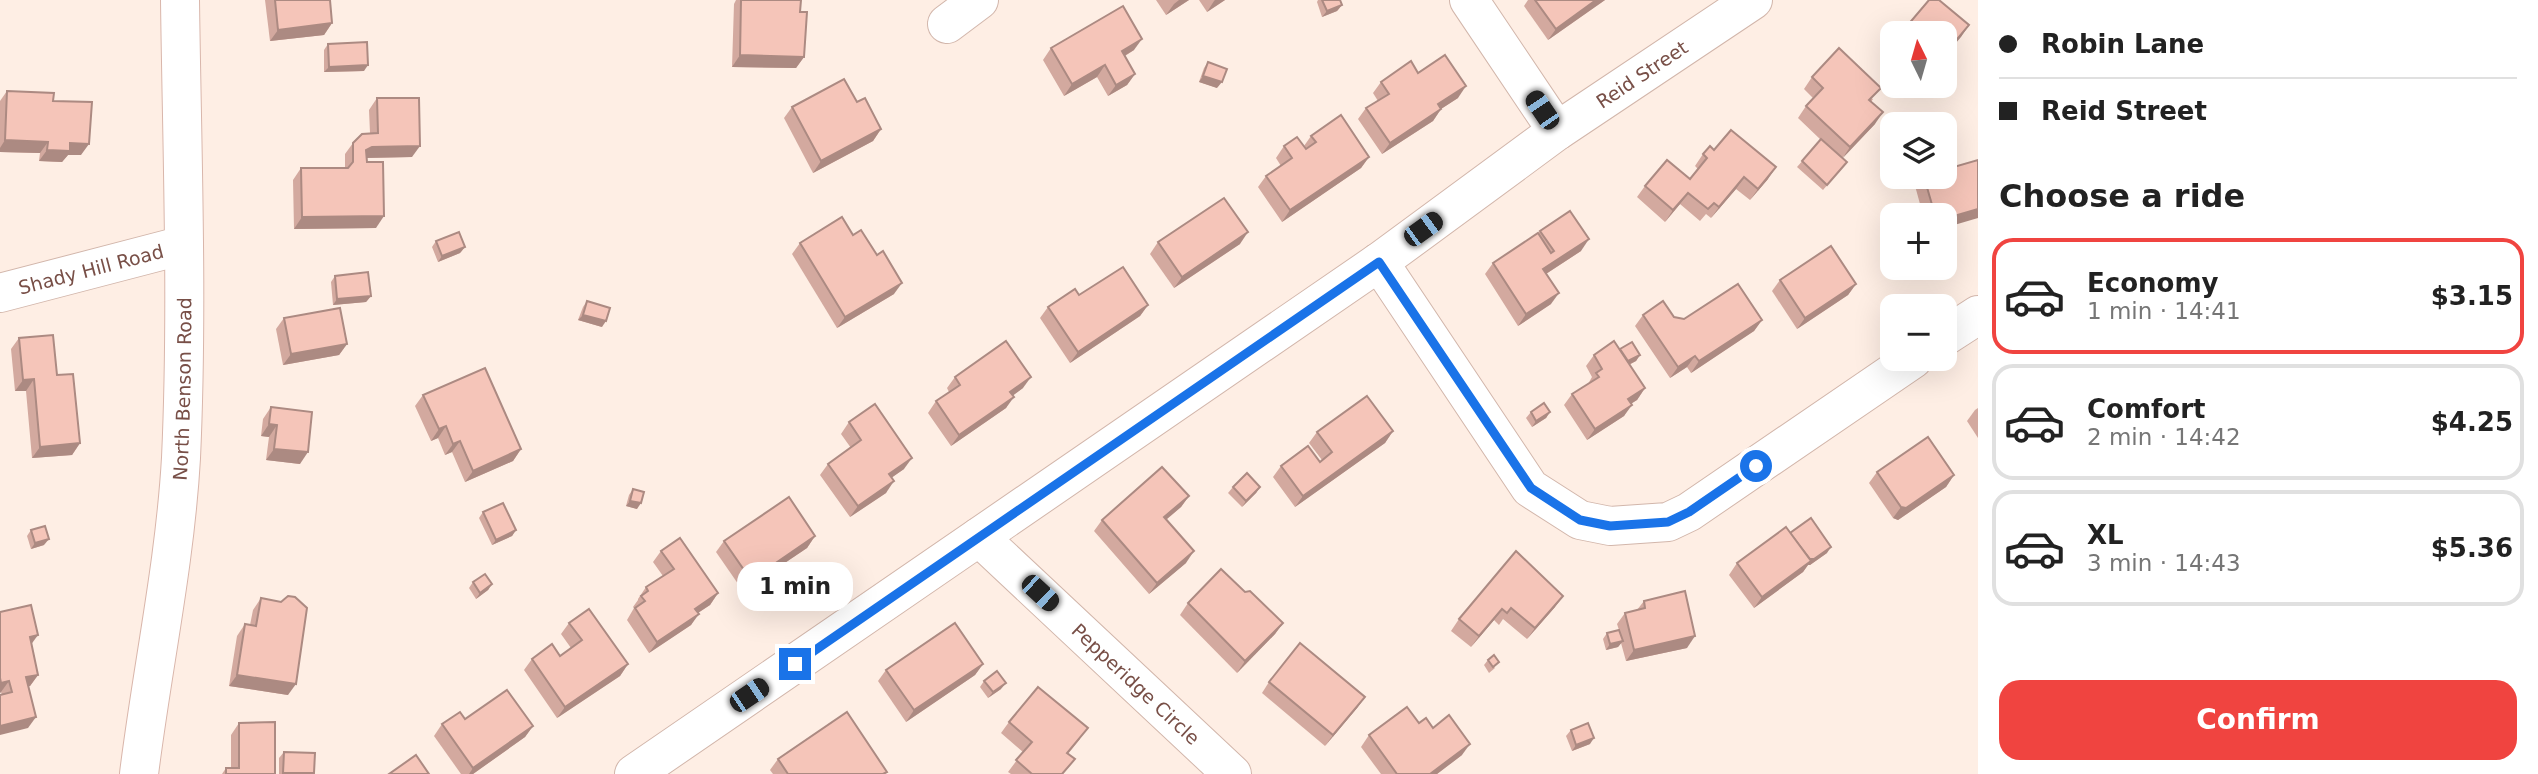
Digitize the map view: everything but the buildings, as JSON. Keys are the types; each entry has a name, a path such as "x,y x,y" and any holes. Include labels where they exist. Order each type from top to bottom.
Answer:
{"street":[{"name":"North Benson Road","path":"139,774 177,506 180,458 184,246 180,0"},
{"path":"947,23 979,0"},
{"path":"1469,0 1557,131"},
{"name":"Reid Street","path":"634,774 1379,262 1557,131 1753,0"},
{"name":"Shady Hill Road","path":"0,293 184,246"},
{"path":"1379,262 1531,488 1580,520 1610,526 1668,522 1689,512 1895,371"},
{"path":"1957,329 1978,315"},
{"name":"Pepperidge Circle","path":"979,537 1232,774"}],"route":[{"path":"795,664 1379,262 1531,488 1550,503 1580,520 1610,526 1668,522 1689,512 1756,466"}]}
